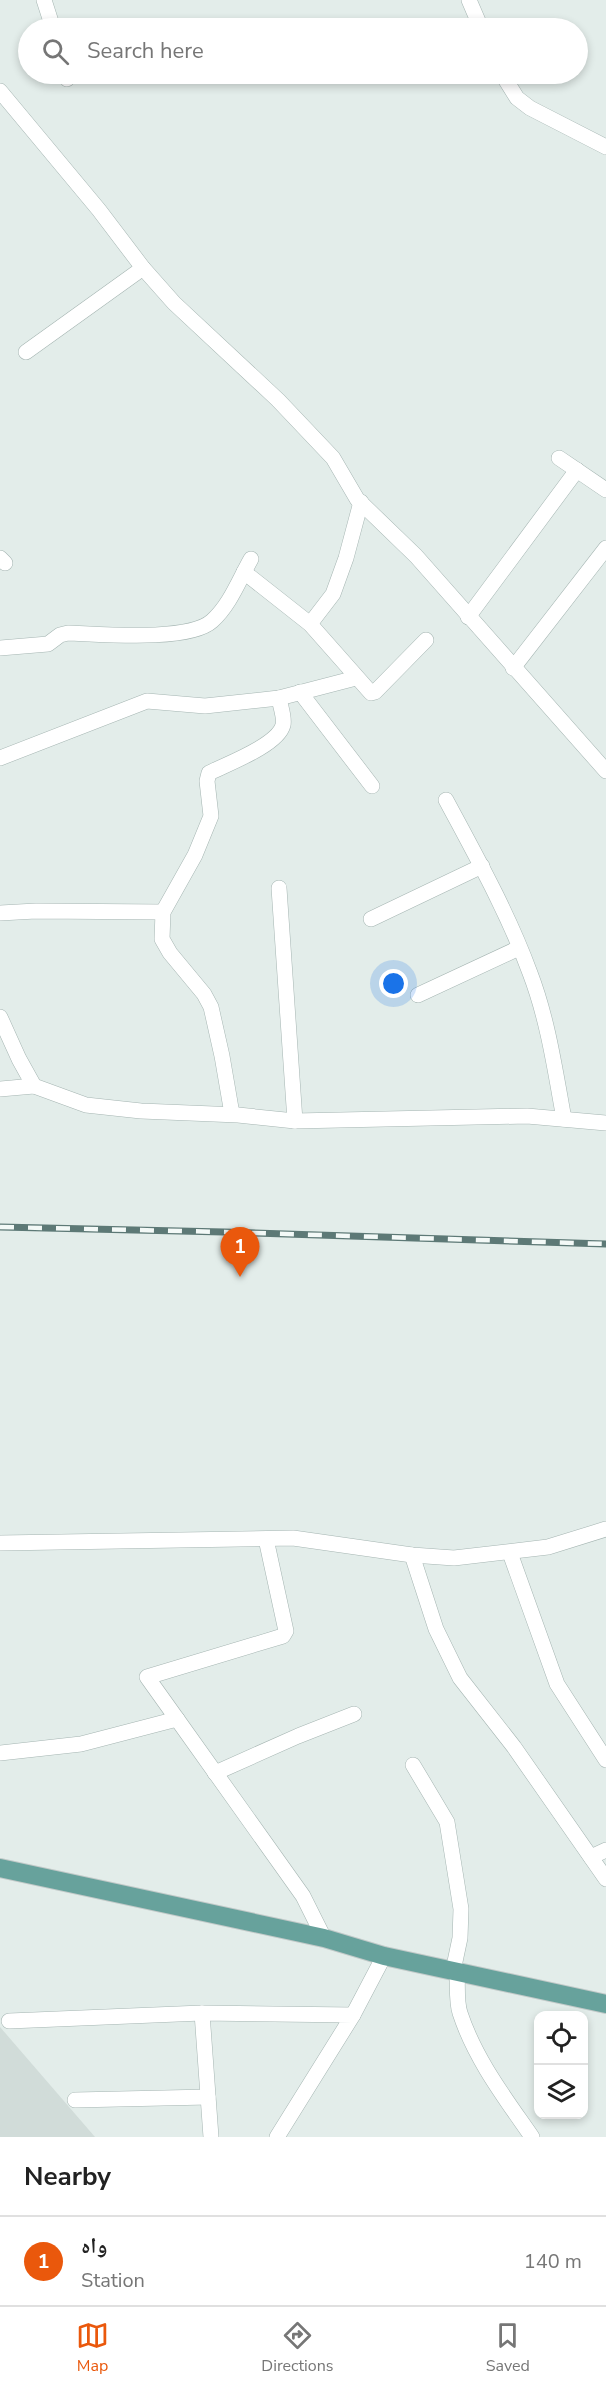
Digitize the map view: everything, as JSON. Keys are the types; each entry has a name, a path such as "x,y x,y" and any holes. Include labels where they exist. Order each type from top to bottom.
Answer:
{"main road":[{"path":"0,1868 324,1938 384,1956 606,2004"}],"street":[{"path":"44,0 50,18"},
{"path":"469,0 477,18"},
{"path":"508,84 516,98 530,108 606,147"},
{"path":"0,91 99,210 142,268 174,303 278,400 333,458 361,502 416,556 606,771"},
{"path":"26,352 142,268"},
{"path":"559,458 606,490"},
{"path":"468,617 577,470"},
{"path":"310,624 333,594 346,558 361,502"},
{"path":"513,668 606,548"},
{"path":"0,648 48,644 60,635 68,633 177,634 196,631 211,623 226,606 248,566 310,624 371,693 375,692 426,640"},
{"path":"0,758 147,701 206,706 279,698 356,678"},
{"path":"300,692 372,786"},
{"path":"232,1114 211,1007 204,994 170,953 162,939 163,912 208,828 211,816 207,781 209,772 262,747 279,734 284,724 279,698"},
{"path":"446,800 482,866 530,973 545,1022 564,1119"},
{"path":"372,919 482,866"},
{"path":"279,888 295,1121"},
{"path":"0,914 36,911 163,912"},
{"path":"418,995 519,948"},
{"path":"0,1017 34,1086"},
{"path":"0,1089 34,1086 86,1105 141,1111 232,1114 295,1121 527,1116 606,1123"},
{"path":"0,1543 292,1538 412,1555 454,1558 548,1547 606,1529"},
{"path":"266,1539 286,1631 283,1636 147,1677 303,1896 324,1938"},
{"path":"510,1553 557,1684 606,1760"},
{"path":"412,1555 436,1629 459,1678 514,1747 606,1879"},
{"path":"215,1773 354,1714"},
{"path":"0,1752 81,1744 177,1719"},
{"path":"413,1765 447,1822 461,1909 455,1972 460,2012 495,2084 531,2137"},
{"path":"591,1857 606,1850"},
{"path":"277,2137 353,2015 384,1956"},
{"path":"9,2021 202,2013 353,2015"},
{"path":"202,2013 211,2137"},
{"path":"75,2100 208,2097"}],"shaded area":[{"path":"0,2027 95,2137 0,2137"}],"railway":[{"path":"0,1227 606,1244"}],"place":[{"name":"واہ","path":"240,1277"}]}
